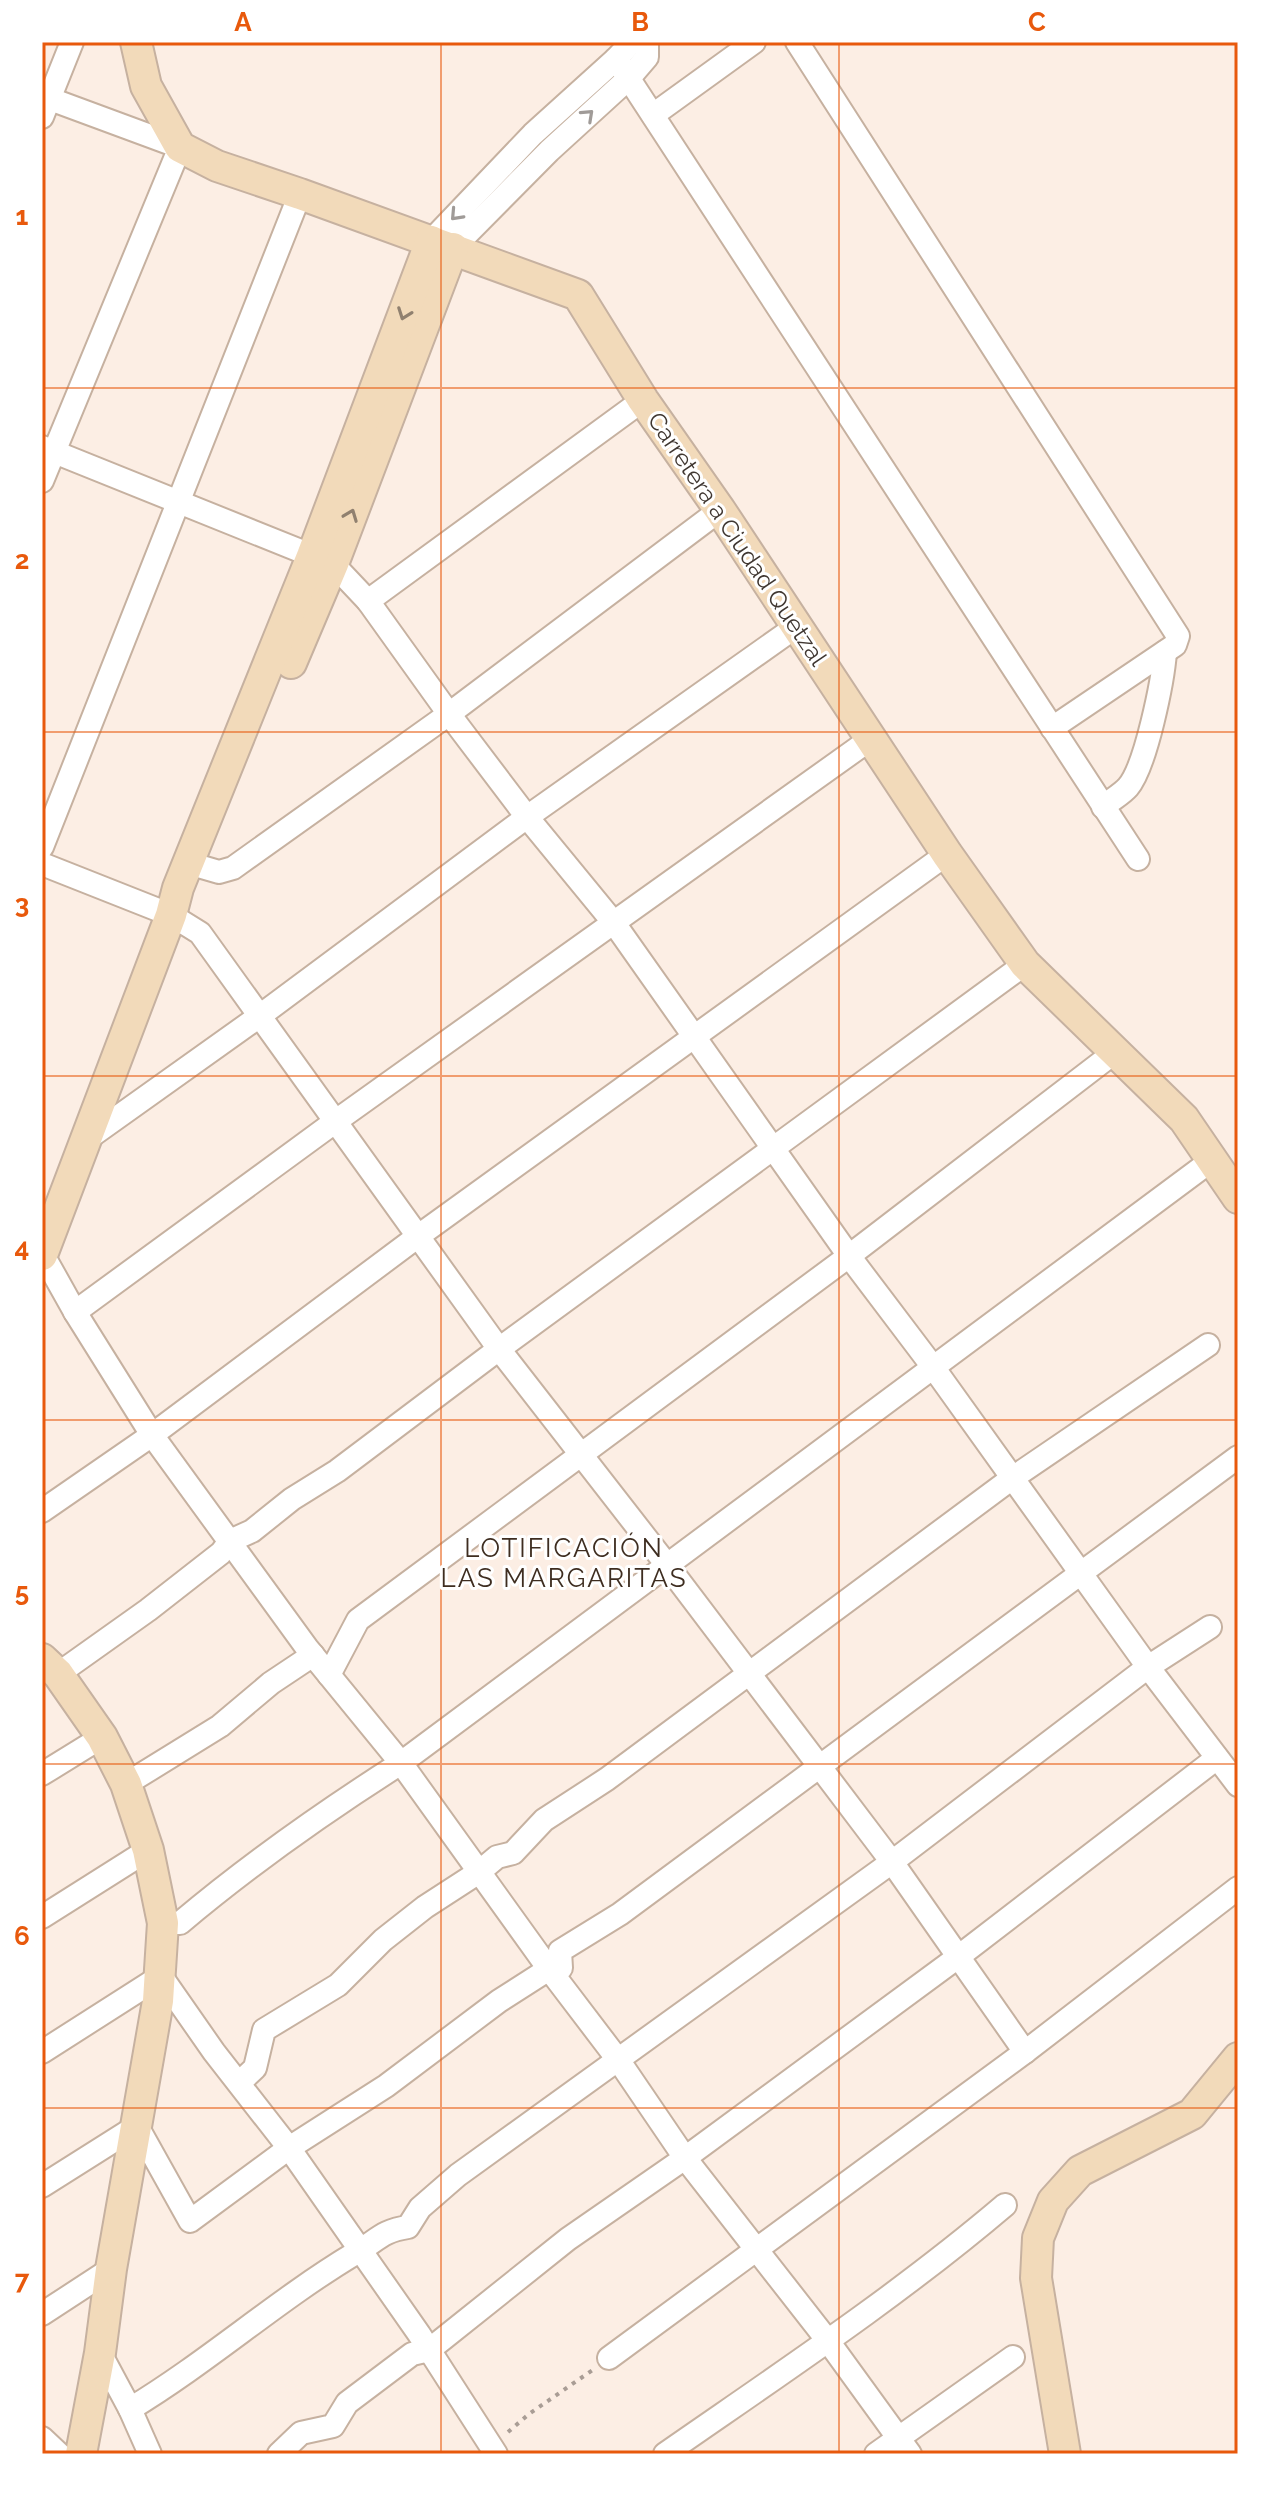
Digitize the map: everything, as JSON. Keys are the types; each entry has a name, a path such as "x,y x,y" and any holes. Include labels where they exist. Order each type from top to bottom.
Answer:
{"main road":[{"path":"136,42 146,86 180,147"},
{"name":"Carretera a Ciudad Quetzal","path":"180,147 217,166 578,295 643,400 720,510 947,854 1025,964 1184,1119 1238,1198"},
{"path":"42,1254 171,915 191,897 197,866 322,560 442,245"},
{"path":"50,1666 102,1737 126,1784 148,1850 163,1923 161,1976 81,2454"},
{"path":"1065,2454 1036,2278 1038,2238 1053,2201 1080,2171 1192,2114 1238,2058"}],"street":[{"path":"42,481 48,449 180,147 44,104 72,42"},
{"path":"491,194 549,151 629,78 647,57 647,42"},
{"path":"653,115 754,42"},
{"path":"797,42 1178,636 1175,645 1052,728"},
{"path":"442,245 491,194 533,134 622,50 629,78 1138,859"},
{"path":"533,134 549,151"},
{"path":"42,847 300,194"},
{"path":"368,601 643,400"},
{"path":"48,449 322,560 368,601 527,817 614,923 849,1256 933,1367 1148,1667 1238,1785"},
{"path":"197,866 219,872 233,868 449,714 720,510"},
{"path":"87,1139 261,1015 527,817 797,626"},
{"path":"1103,807 1129,786 1145,753 1164,672 1165,652"},
{"path":"75,1312 336,1121 872,738"},
{"path":"42,1511 152,1435 417,1237 947,854"},
{"path":"42,864 171,915 200,933 499,1349 892,1862 1025,2052"},
{"path":"50,1666 160,1600 221,1553 230,1541 252,1531 292,1499 337,1471 1025,964"},
{"path":"329,1675 358,1620 849,1256 1115,1052"},
{"path":"163,1923 180,1923 248,1866 401,1763 1212,1160"},
{"path":"42,1254 152,1435 313,1655 401,1763 619,2061 685,2158 828,2341 904,2446"},
{"path":"239,2083 255,2068 264,2030 338,1985 393,1932 425,1907 497,1857 513,1853 544,1820 607,1779 1011,1479 1208,1345"},
{"path":"42,2186 137,2126 190,2221 289,2148 386,2086 469,2021 549,1969 561,1968 560,1951 620,1914 1238,1457"},
{"path":"130,2409 163,2389 314,2278 390,2230 408,2227 420,2208 458,2175 892,1862 1148,1667 1210,1627"},
{"path":"126,1784 220,1726 271,1683 313,1655"},
{"path":"42,1774 102,1737"},
{"path":"279,2454 301,2433 333,2426 347,2403 412,2354 429,2350 568,2239 685,2158 958,1957 1217,1758"},
{"path":"42,1917 148,1850"},
{"path":"609,2358 1025,2052 1238,1888"},
{"path":"42,2052 161,1976 361,2251 429,2350 489,2452"},
{"path":"665,2454 828,2341 1005,2205"},
{"path":"42,2314 111,2269"},
{"path":"100,2353 150,2454"},
{"path":"876,2454 904,2446 1013,2357"}],"path":[{"path":"489,2452 529,2414 569,2389 609,2358"}],"district":[{"name":"LOTIFICACIÓN LAS MARGARITAS","path":"564,1563"}]}
